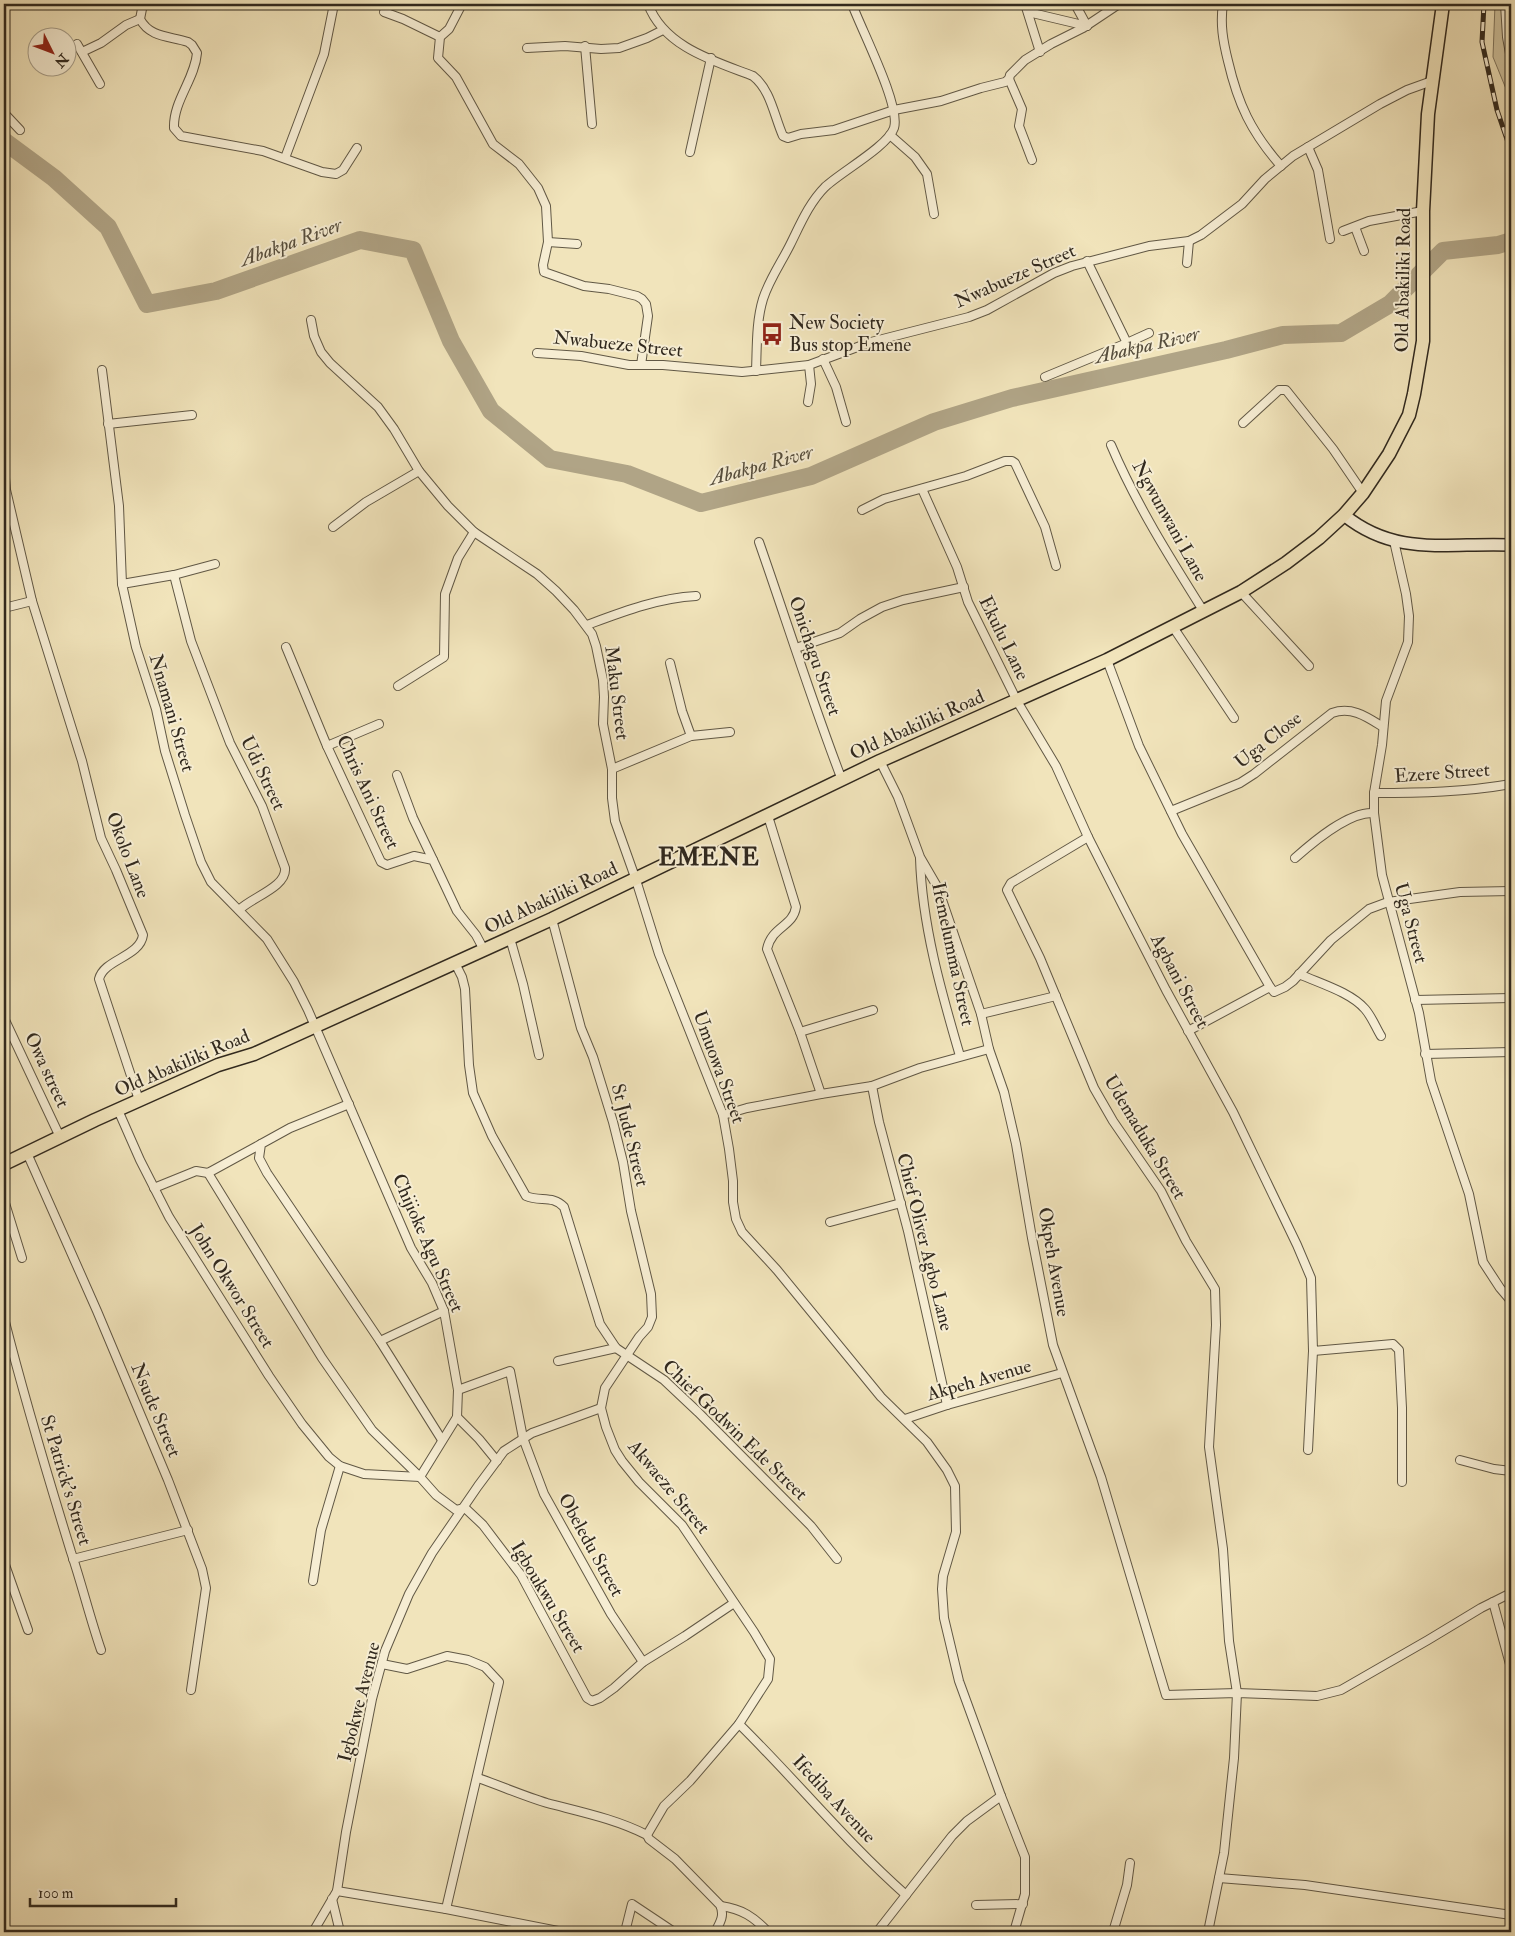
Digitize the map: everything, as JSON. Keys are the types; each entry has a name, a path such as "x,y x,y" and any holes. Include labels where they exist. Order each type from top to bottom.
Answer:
{"main road":[{"name":"Old Abakiliki Road","path":"4,1164 139,1100 218,1065 254,1054 552,919 880,761 1107,660 1241,592 1286,564 1319,538 1363,493 1389,454 1409,415 1414,394 1424,342 1424,218 1428,114 1443,4"},
{"path":"1344,514 1367,531 1381,538 1394,541 1419,545 1511,545"}],"street":[{"path":"143,4 140,19 148,29 157,35 188,42 197,53 194,68 176,114 174,128 177,133 187,139 253,149 285,158 322,172 336,174 343,170 357,148"},
{"path":"285,158 324,54 334,4"},
{"path":"462,4 449,29 440,36 438,58 456,77 493,144 519,164 538,188 546,206 548,242 543,265 544,272 584,286 609,289 637,296 646,304 648,316 641,364"},
{"path":"648,4 652,14 663,30 681,44 753,76 760,82 785,138 834,130 894,110 941,101 1005,82 1025,60 1051,44 1087,26 1119,4"},
{"path":"756,370 762,300 769,282 802,219 824,188 883,143 894,128 894,110 887,88 852,4"},
{"path":"1075,4 1087,26"},
{"path":"1223,4 1220,26 1240,106 1265,148 1280,166"},
{"path":"1505,4 1507,38 1511,59"},
{"path":"1026,8 1087,26"},
{"path":"1026,8 1040,52"},
{"path":"384,12 440,36"},
{"path":"82,52 101,43 129,23 140,19"},
{"path":"527,48 584,46 601,49 619,48 663,30"},
{"path":"78,46 100,84"},
{"path":"584,46 592,124"},
{"path":"690,152 710,58"},
{"path":"1009,79 1022,110 1019,126 1032,160"},
{"name":"Nwabueze Street","path":"537,353 581,356 629,365 641,364 727,371 756,370 809,365 871,342 969,317 987,310 1054,273 1087,261 1149,246 1189,241 1201,235 1242,204 1280,166 1308,147 1380,104 1407,90 1432,81"},
{"path":"4,113 20,130"},
{"path":"890,135 922,166 927,174 934,214"},
{"path":"1308,147 1318,170 1330,239"},
{"path":"1343,231 1369,221 1424,218"},
{"path":"1355,227 1364,251"},
{"path":"1188,263 1189,241"},
{"path":"548,242 577,244"},
{"path":"1087,261 1127,343"},
{"name":"Maku Street","path":"311,320 314,336 321,352 330,363 378,407 394,429 419,472 448,506 474,532 537,574 562,597 587,626 596,646 603,680 603,724 612,770 612,798 615,821 636,880"},
{"path":"1045,377 1149,333"},
{"path":"823,359 834,382 846,422"},
{"path":"808,402 811,384 809,365"},
{"name":"Nnamani Street","path":"102,370 119,506 122,584 136,647 201,862 211,882 261,932 277,953 301,995 314,1026"},
{"path":"1243,423 1279,390 1286,390 1333,449 1363,493"},
{"path":"108,424 192,415"},
{"name":"Ngwunwani Lane","path":"1111,445 1126,479 1150,523 1204,612"},
{"path":"862,510 884,500 966,476 1005,461 1012,461 1015,463 1045,527 1056,566"},
{"path":"4,466 6,490 32,600 4,608"},
{"path":"333,527 361,505 419,472"},
{"name":"Ekulu Lane","path":"922,489 957,568 968,602 1017,701"},
{"path":"398,686 444,657 445,594 458,558 474,532"},
{"name":"Uga Street","path":"1394,541 1409,616 1408,642 1386,701 1382,746 1374,793 1374,814 1382,875 1423,1032 1425,1054 1431,1081 1469,1194 1483,1262 1511,1301"},
{"name":"Onichagu Street","path":"758,542 796,648 805,682 842,780"},
{"path":"122,584 174,575 215,564"},
{"name":"Udi Street","path":"174,575 188,631 230,743 262,806 285,868 284,877 279,884 254,898 239,910"},
{"name":"Ekulu Lane","path":"796,648 840,633 860,619 903,600 964,587"},
{"path":"1241,592 1309,666"},
{"path":"587,626 643,606 696,596"},
{"name":"Okolo Lane","path":"32,600 82,761 101,838 143,935 140,944 109,967 100,975 99,979 139,1100"},
{"path":"1172,627 1234,718"},
{"name":"Chris Ani Street","path":"286,647 327,746 381,862 388,864 414,856 433,860"},
{"path":"1107,660 1139,746 1186,842 1274,992 1285,987 1300,974 1331,940 1369,909 1388,902 1460,892 1511,891"},
{"path":"670,663 682,711 691,736"},
{"name":"Agbani Street","path":"1017,701 1045,744 1088,837 1188,1031 1233,1112 1297,1245 1311,1278 1313,1351"},
{"name":"Uga Close","path":"1171,811 1226,789 1254,774 1332,712 1343,709 1355,711 1383,727"},
{"path":"327,746 379,724"},
{"path":"612,770 691,736 730,732"},
{"path":"722,1115 746,1108 872,1086 920,1068 989,1049 981,1014 938,888 920,857 898,797 880,761"},
{"path":"396,775 413,818 457,911 476,935 484,950"},
{"name":"Ezere Street","path":"1374,793 1458,790 1511,784"},
{"path":"1296,858 1310,844 1348,820 1366,813 1374,814"},
{"path":"768,816 796,907 792,919 771,936 767,949 800,1032 820,1094"},
{"name":"Udemaduka Street","path":"1088,837 1011,883 1007,890 1056,996 1094,1088 1113,1121 1161,1191 1186,1241 1215,1289 1216,1325 1209,1447 1223,1549 1229,1641 1236,1693 1234,1758 1224,1853 1208,1932"},
{"name":"Ifemelumma Street","path":"920,857 921,889 932,951 960,1056"},
{"name":"Umuowa Street","path":"636,880 659,954 722,1115 729,1149 733,1181 733,1202 736,1219 742,1232 776,1270 881,1397 927,1442 940,1460 954,1486 956,1532 943,1576 944,1618 959,1681 1000,1796 1025,1857 1025,1894 1014,1932"},
{"name":"St Jude Street","path":"552,919 582,1028 613,1122 623,1162 631,1211 652,1294 652,1317 648,1327 626,1355"},
{"path":"510,938 523,984 539,1055"},
{"name":"Chief Godwin Ede Street","path":"455,963 465,988 469,1065 473,1093 480,1112 526,1196 558,1200 564,1207 600,1324 616,1348 664,1380 698,1412 811,1526 837,1559"},
{"path":"1300,974 1355,1001 1366,1010 1381,1036"},
{"path":"1188,1031 1270,986"},
{"path":"981,1014 1056,996"},
{"path":"1415,1000 1511,998"},
{"path":"800,1032 874,1010"},
{"name":"Owa street","path":"4,1018 60,1136"},
{"name":"Chijioke Agu Street","path":"314,1026 411,1248 432,1283 444,1311 458,1390 457,1417"},
{"name":"Okpeh Avenue","path":"989,1049 1004,1092 1016,1144 1047,1317 1062,1373 1101,1477 1166,1695 1236,1693"},
{"path":"1425,1054 1510,1052"},
{"name":"Chief Oliver Agbo Lane","path":"872,1086 878,1122 901,1203 947,1405"},
{"path":"154,1188 196,1171 208,1173 290,1128 349,1104"},
{"name":"John Okwor Street","path":"118,1110 154,1188 178,1231 302,1424 329,1457 340,1466 364,1474 420,1477"},
{"path":"261,1144 259,1158 266,1173 380,1341 442,1440"},
{"name":"Nsude Street","path":"26,1153 104,1329 188,1530 202,1569 206,1588 191,1690"},
{"path":"208,1173 322,1358 372,1430 420,1477 457,1417 497,1461"},
{"path":"4,1200 22,1258"},
{"path":"830,1222 901,1203"},
{"path":"380,1341 444,1311"},
{"name":"St Patrick's Street","path":"4,1318 30,1417 74,1559 90,1618 102,1650"},
{"path":"1308,1450 1313,1351 1393,1344 1399,1350 1402,1408 1402,1482"},
{"path":"558,1361 616,1348"},
{"path":"601,1408 606,1388 626,1355"},
{"name":"Obeledu Street","path":"458,1390 510,1372 523,1438 544,1494 611,1614 643,1662"},
{"name":"Akpeh Avenue","path":"905,1419 947,1405 1062,1373"},
{"name":"Igbokwe Avenue","path":"337,1891 364,1738 385,1652 410,1594 432,1553 504,1451 523,1438 565,1420 601,1408"},
{"name":"Akwaeze Street","path":"601,1408 612,1443 622,1461 639,1482 682,1525 770,1659 768,1679 740,1724"},
{"path":"1460,1460 1494,1469 1511,1471"},
{"path":"313,1581 321,1530 340,1466"},
{"name":"Igboukwu Street","path":"420,1477 436,1495 456,1510 464,1508 484,1525 521,1575 587,1698 592,1701 600,1698 628,1677 643,1662"},
{"path":"74,1559 188,1530"},
{"path":"4,1562 6,1573 28,1630"},
{"path":"1236,1693 1317,1696 1341,1690 1511,1593"},
{"path":"1493,1602 1511,1668"},
{"path":"643,1662 734,1603"},
{"path":"382,1664 407,1669 447,1656 468,1660 485,1667 499,1682 446,1909"},
{"path":"647,1835 664,1806 690,1781 740,1724"},
{"name":"Ifediba Avenue","path":"740,1724 792,1777 859,1852 906,1895"},
{"path":"478,1778 533,1798 592,1814 633,1828 647,1835 648,1839 689,1872 721,1906 722,1917 715,1932"},
{"path":"877,1932 952,1836 967,1821 1000,1796"},
{"path":"1113,1932 1127,1885 1130,1863"},
{"path":"1219,1878 1306,1885 1511,1916"},
{"path":"313,1932 337,1891 446,1909 563,1932"},
{"path":"332,1899 340,1932"},
{"path":"625,1932 632,1904 674,1932"},
{"path":"976,1905 1023,1904"},
{"path":"721,1906 737,1908 758,1921 768,1932"}],"shaded area":[{"path":"1495,4 1511,4 1511,101 1493,57"}],"waterway":[{"name":"Abakpa River","path":"4,141 54,178 108,227 147,304 216,291 360,240 413,250 451,341 491,411 550,459 627,474 701,503 811,476 934,422 1012,398 1226,350 1283,335 1341,333 1390,304 1443,251 1498,245 1511,241"}],"railway":[{"path":"1484,4 1482,42 1497,110 1511,151"}],"place":[{"name":"New Society Bus stop Emene","path":"772,334"}],"district":[{"name":"EMENE","path":"709,857"}]}
